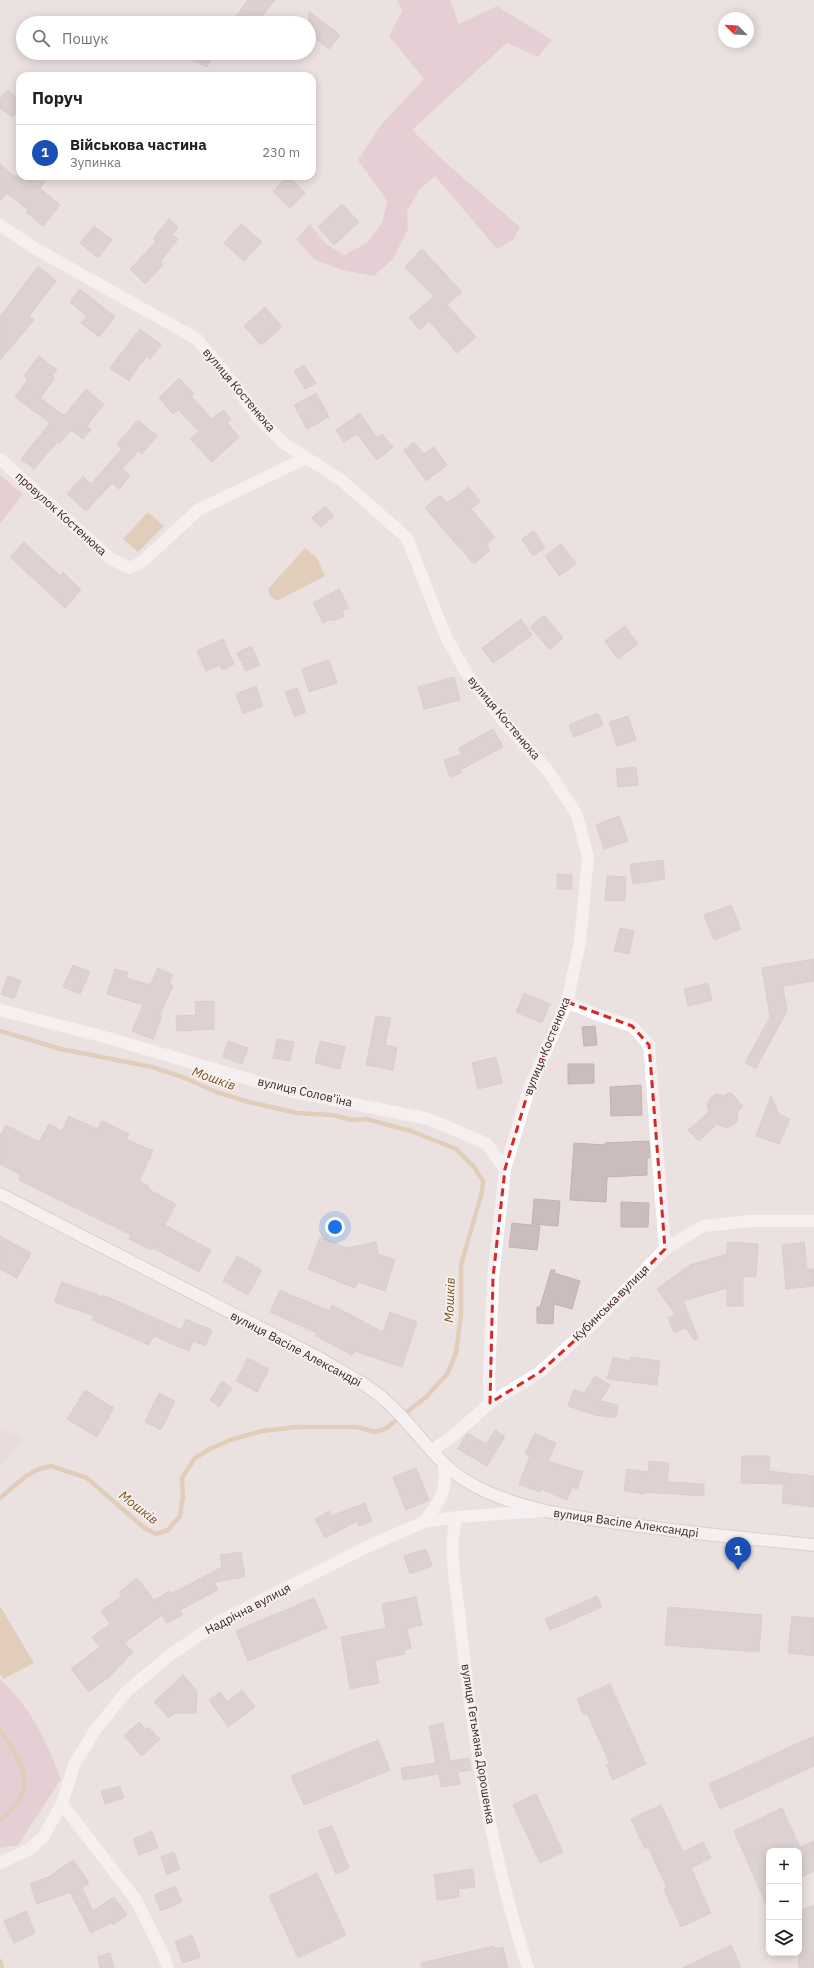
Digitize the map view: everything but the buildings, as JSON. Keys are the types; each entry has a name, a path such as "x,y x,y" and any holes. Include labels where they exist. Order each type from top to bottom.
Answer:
{"street":[{"name":"вулиця Костенюка","path":"0,225 36,250 196,339 232,381 256,415 285,444 341,480 407,538 446,637 467,674 500,717 548,771 577,815 588,857 580,942 567,1002 529,1089 505,1169 493,1278 489,1380 490,1403"},
{"name":"провулок Костенюка","path":"0,459 111,559 130,568 143,561 198,510 306,458"},
{"path":"567,1002 598,1015 632,1026 649,1045 665,1249"},
{"name":"вулиця Солов'їна","path":"0,1010 101,1036 289,1091 429,1119 487,1144 505,1169"},
{"name":"вулиця Васіле Александрі","path":"0,1194 321,1359 372,1390 387,1401 433,1450 444,1464 463,1479 486,1490 546,1511 581,1518 677,1531 814,1545"},
{"name":"Кубинська вулиця","path":"433,1450 454,1435 490,1403 540,1372 594,1324 665,1249 703,1226 750,1221 814,1221"},
{"path":"424,1522 441,1500 446,1482 444,1464"},
{"name":"Надрічна вулиця","path":"0,1863 30,1849 42,1837 62,1804 74,1765 96,1729 126,1692 170,1655 220,1621 373,1544 424,1522 457,1517 546,1511"},
{"name":"вулиця Гетьмана Дорошенка","path":"457,1517 453,1529 452,1541 466,1670 487,1816 528,1968"},
{"path":"62,1804 136,1900 162,1952 168,1968"}],"highlighted area":[{"path":"567,1002 632,1026 649,1045 665,1249 594,1323 540,1372 490,1403 493,1278 505,1169 529,1089"}],"shaded area":[{"path":"397,0 450,0 459,24 497,6 552,40 538,57 507,43 412,130 447,164 520,227 513,240 497,249 435,176 419,190 407,211 408,229 393,259 374,276 342,270 315,260 296,239 310,224 326,244 344,255 367,243 382,223 387,201 358,160 380,126 424,79 389,36 402,11"},
{"path":"0,475 23,494 0,524"},
{"path":"148,512 164,526 138,552 123,539"},
{"path":"305,548 317,558 325,576 277,601 270,596 268,589"},
{"path":"0,1429 23,1439 0,1467"},
{"path":"0,1606 34,1663 3,1679 0,1674"},
{"path":"0,1679 11,1690 29,1713 43,1737 61,1779 18,1845 0,1848"}],"waterway":[{"name":"Мошків","path":"0,1031 61,1049 152,1067 185,1078 216,1092 249,1102 297,1113 332,1115 352,1120 366,1119 411,1131 456,1149 474,1167 483,1181 482,1192 461,1265 461,1314 456,1353 447,1374 426,1397 385,1429 374,1432 357,1427 297,1427 262,1431 230,1440 210,1449 195,1458 182,1478 183,1496 180,1516 168,1530 156,1534 143,1527 87,1478 51,1466 39,1469 26,1476 0,1498"},
{"name":"Мошків","path":"0,1730 16,1754 24,1776 24,1787 20,1798 12,1809 0,1820"},
{"name":"Мошків","path":"0,1961 2,1968"}],"place":[{"name":"Військова частина","path":"738,1570"}]}
